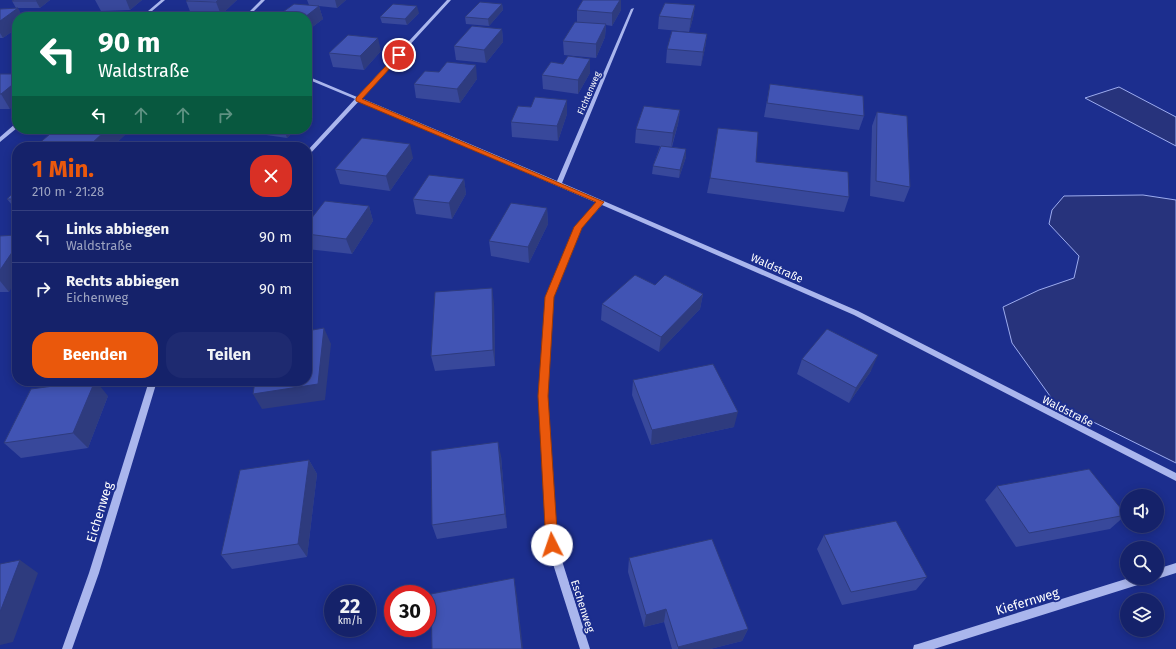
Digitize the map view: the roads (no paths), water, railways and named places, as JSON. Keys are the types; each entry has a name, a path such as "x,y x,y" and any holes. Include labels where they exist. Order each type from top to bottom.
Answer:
{"street":[{"path":"149,12 163,0"},
{"path":"251,12 263,0"},
{"path":"312,149 449,0"},
{"name":"Fichtenweg","path":"559,184 633,9"},
{"name":"Waldstraße","path":"312,79 559,184 856,313 1176,477"},
{"path":"0,140 12,129"},
{"name":"Eschenweg","path":"585,649 552,545 543,396 549,297 578,227 600,202"},
{"name":"Eichenweg","path":"68,649 94,573 151,386"},
{"path":"1164,572 1176,568"},
{"name":"Kiefernweg","path":"918,649 1122,585"}]}
